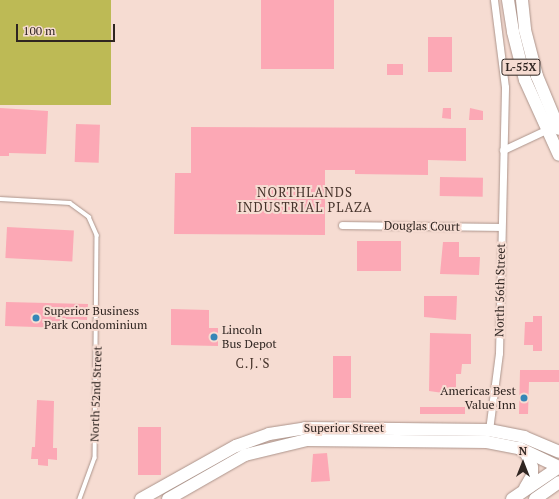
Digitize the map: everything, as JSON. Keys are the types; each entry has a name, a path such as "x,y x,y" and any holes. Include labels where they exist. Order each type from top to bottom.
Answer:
{"main road":[{"name":"L-55X","path":"508,0 517,55 546,130 559,155"},
{"name":"L-55X","path":"522,0 525,30 535,70 558,126"},
{"name":"Superior Street","path":"141,499 236,446 286,430 317,427 489,430 524,436 559,452"},
{"name":"Superior Street","path":"168,499 246,455 307,440 476,441 519,448 559,467"},
{"path":"516,496 533,472 528,457 519,448"},
{"path":"516,496 559,467"},
{"path":"535,499 559,482"}],"street":[{"name":"North 56th Street","path":"489,430 499,353 504,66 494,0"},
{"path":"503,150 558,126"},
{"name":"Douglas Court","path":"342,224 501,227"}],"lane":[{"name":"North 52nd Street","path":"0,199 62,201 77,207 89,217 99,243 94,458 80,499"}],"shaded area":[{"path":"0,0 111,0 111,105 0,105"}],"building":[{"path":"261,0 334,0 334,69 261,69"},
{"path":"428,37 452,37 452,72 428,72"},
{"path":"387,64 403,64 403,75 387,75"},
{"path":"0,108 48,111 46,154 9,153 9,156 0,156"},
{"path":"443,108 451,108 451,119 442,118"},
{"path":"470,108 483,111 483,120 469,120"},
{"path":"76,124 100,125 99,163 75,162"},
{"path":"191,127 466,128 466,161 428,160 428,175 355,174 355,170 325,170 325,235 174,234 175,173 191,173"},
{"path":"440,177 483,178 483,197 440,196"},
{"path":"7,227 74,231 72,261 5,258"},
{"path":"357,241 401,241 401,271 357,271"},
{"path":"443,242 459,242 459,257 480,257 479,275 440,274"},
{"path":"424,296 457,296 456,320 424,317"},
{"name":"Superior Business Park Condominium","path":"6,302 88,304 87,320 66,319 66,328 5,326"},
{"path":"171,309 209,310 209,328 218,328 218,346 171,345"},
{"path":"533,316 542,316 542,351 533,351 533,345 524,345 525,322 533,322"},
{"path":"430,333 471,334 471,364 462,364 461,374 456,374 456,391 450,394 429,391"},
{"path":"333,356 351,356 351,398 333,398"},
{"name":"Americas Best Value Inn","path":"520,370 559,370 559,382 529,382 528,414 519,414"},
{"path":"37,400 54,401 53,448 57,448 57,460 48,459 48,466 38,465 38,459 31,459 32,447 35,447"},
{"path":"420,407 465,407 465,414 420,414"},
{"path":"138,427 161,427 161,475 138,475"},
{"path":"327,453 330,481 311,482 313,454"}],"place":[{"name":"Superior Business Park Condominium","path":"36,318"},
{"name":"Lincoln Bus Depot","path":"214,337"},
{"name":"Americas Best Value Inn","path":"524,398"}],"district":[{"name":"NORTHLANDS INDUSTRIAL PLAZA","path":"305,200"},
{"name":"C.J.'S","path":"253,363"}]}
